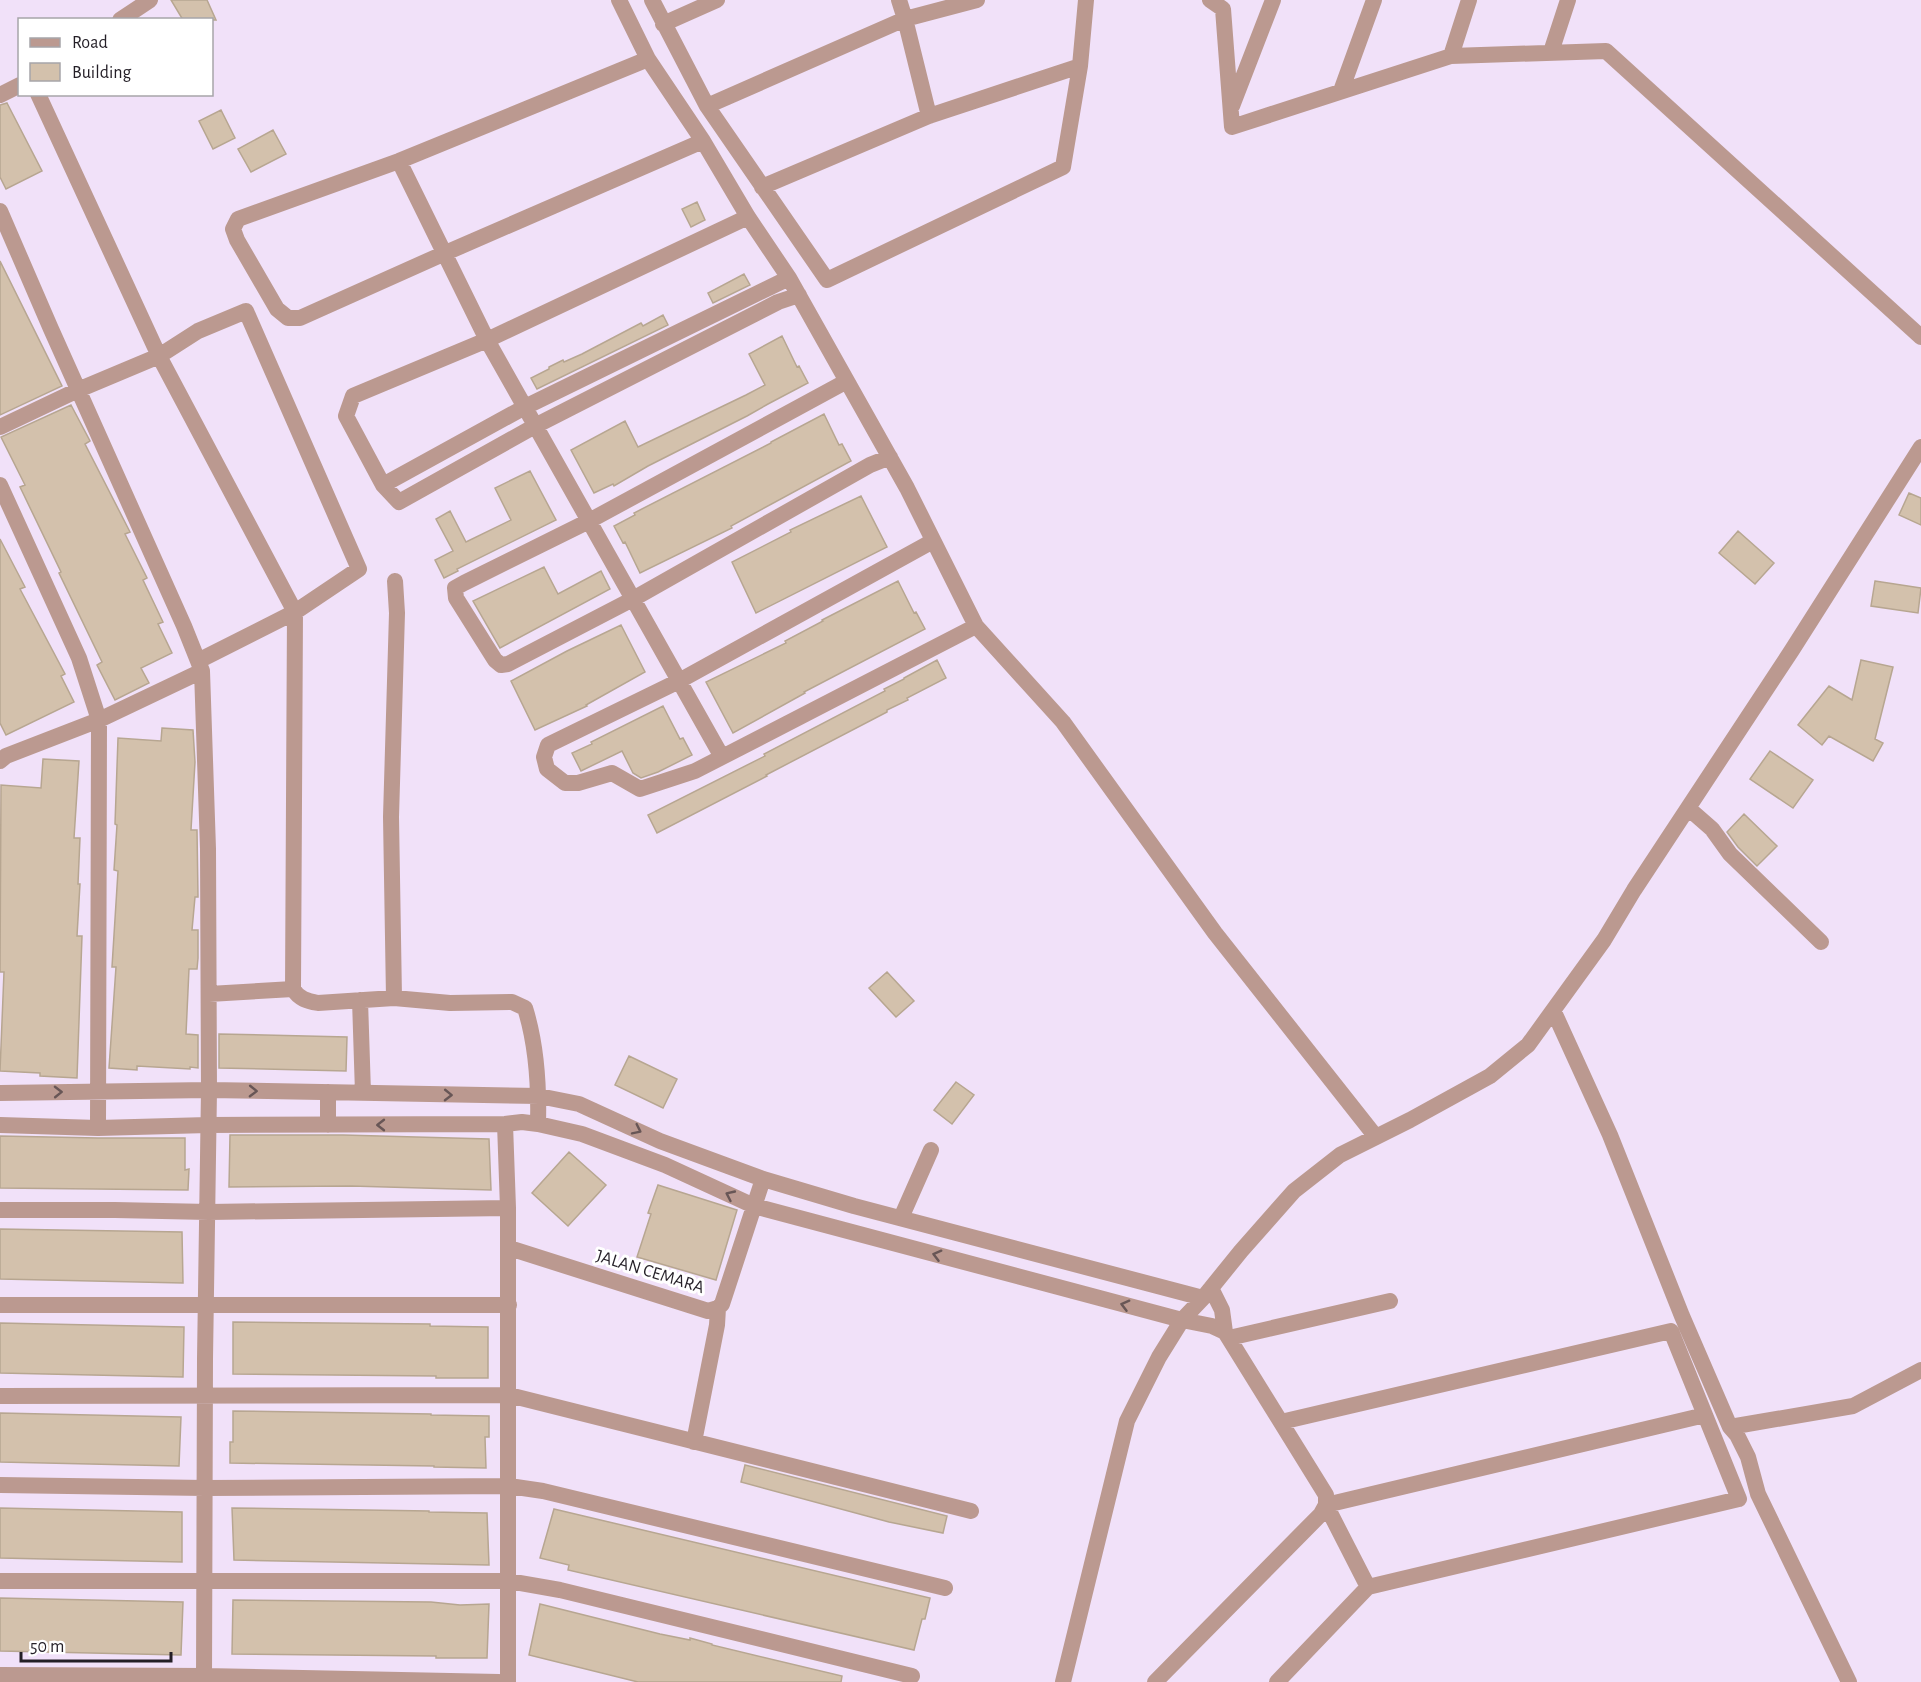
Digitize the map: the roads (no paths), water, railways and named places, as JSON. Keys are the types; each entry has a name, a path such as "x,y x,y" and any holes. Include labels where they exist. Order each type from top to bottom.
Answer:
{"street":[{"path":"123,18 150,0"},
{"path":"619,0 648,59 703,141 749,219 799,295 907,488 976,627 1063,722 1215,933 1376,1137"},
{"path":"652,0 707,106 826,280 1063,167 1080,66 1086,0"},
{"path":"663,24 717,0"},
{"path":"899,0 929,116"},
{"path":"707,106 905,19 977,0"},
{"path":"1210,0 1223,9 1232,127 1451,56 1606,51 1921,337"},
{"path":"1231,109 1273,0"},
{"path":"1341,91 1374,0"},
{"path":"1451,56 1469,0"},
{"path":"1551,52 1568,0"},
{"path":"648,59 399,161 238,219 233,229 237,240 277,309 288,318 300,318 703,141"},
{"path":"734,192 929,116 1080,66"},
{"path":"0,95 18,86"},
{"path":"39,96 159,356 295,612 293,989 297,996 306,1001 318,1003 394,998 450,1003 512,1002 525,1008 539,1096 538,1124"},
{"path":"399,161 487,340 722,756"},
{"path":"777,208 487,340 353,396 346,416 383,485 399,501 535,426 778,302 799,295"},
{"path":"0,211 200,666 208,849 209,994 204,1679"},
{"path":"383,485 525,407 789,278"},
{"path":"0,427 78,390 159,356 198,331 246,312 359,569 295,612 200,666 99,720 6,756 0,761"},
{"path":"652,345 660,362"},
{"path":"847,381 589,521 464,583 455,588 456,598 495,660 501,665 508,664 633,599 870,465 890,457"},
{"path":"1063,1682 1127,1421 1159,1358 1182,1320 1294,1191 1340,1155 1490,1076 1528,1045 1604,940 1921,447"},
{"path":"0,484 79,658 99,720 98,1128"},
{"path":"933,541 679,681 548,745 544,757 547,769 565,783 578,783 612,773 640,789 695,771 976,627"},
{"path":"394,998 390,817 397,613 395,581"},
{"path":"1688,808 1712,829 1730,854 1821,942"},
{"path":"209,994 293,989"},
{"path":"360,1000 363,1093"},
{"path":"1554,1012 1610,1135 1682,1316 1730,1427 1737,1434 1748,1457 1758,1494 1850,1682"},
{"path":"0,1093 209,1090 539,1096 579,1104 660,1141 763,1179 854,1206 1207,1293 1222,1310 1227,1335 1326,1495 1326,1505 1368,1587"},
{"path":"328,1092 328,1125"},
{"path":"0,1125 98,1128 522,1122 538,1124 582,1134 615,1145 754,1206 1212,1326 1227,1335 1390,1301"},
{"path":"505,1124 509,1305 508,1682"},
{"path":"901,1218 931,1150"},
{"name":"JALAN CEMARA","path":"508,1248 708,1311 722,1304 763,1179"},
{"path":"0,1210 209,1212 508,1208"},
{"path":"0,1305 509,1305"},
{"path":"694,1442 717,1325 717,1308"},
{"path":"1277,1682 1368,1587 1739,1499 1671,1331 1281,1422"},
{"path":"1730,1427 1853,1406 1921,1370"},
{"path":"0,1396 509,1395 971,1511"},
{"path":"1155,1682 1321,1514 1326,1505 1704,1415"},
{"path":"0,1485 205,1488 509,1486 543,1491 945,1588"},
{"path":"0,1581 508,1581 560,1590 912,1676"},
{"path":"0,1675 499,1682"}]}
